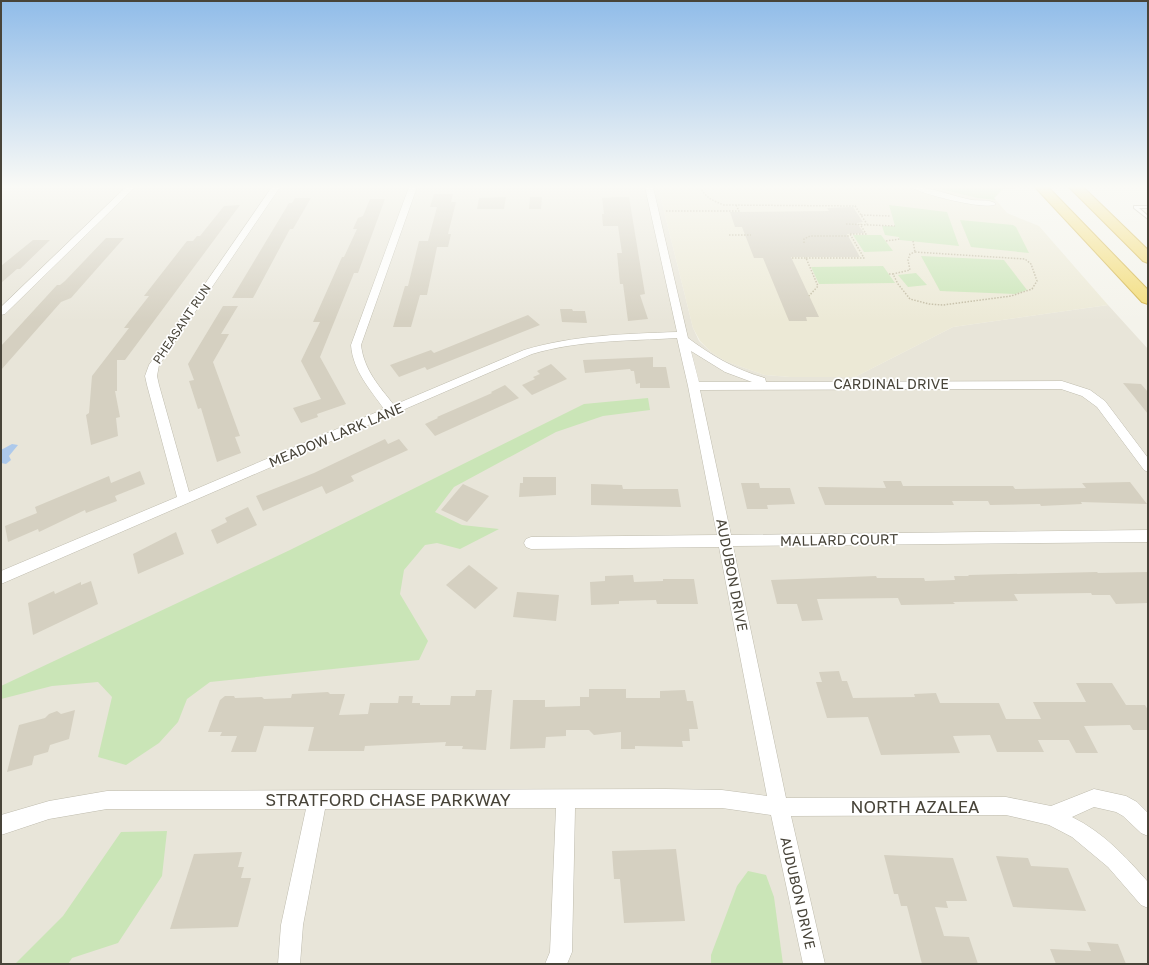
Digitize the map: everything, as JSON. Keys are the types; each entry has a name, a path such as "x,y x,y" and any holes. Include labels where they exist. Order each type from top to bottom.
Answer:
{"highway":[{"path":"1084,232 1148,299"},
{"path":"1121,232 1148,258"}],"street":[{"path":"1,312 84,232"},
{"name":"PHEASANT RUN","path":"185,500 151,376 154,365 245,232"},
{"path":"392,411 360,366 356,354 356,345 397,232"},
{"name":"AUDUBON DRIVE","path":"660,232 694,386 778,807 814,964"},
{"path":"682,336 720,366 746,377 778,385"},
{"name":"MEADOW LARK LANE","path":"1,578 528,352 548,345 571,341 682,336"},
{"name":"CARDINAL DRIVE","path":"694,386 1048,383 1062,385 1086,394 1101,404 1148,467"},
{"name":"MALLARD COURT","path":"531,542 726,542 1148,536"},
{"name":"STRATFORD CHASE PARKWAY","path":"1,825 49,810 107,800 566,800 665,798 722,799 778,807"},
{"path":"1051,816 1094,798 1119,803 1130,809 1148,826"},
{"path":"289,964 292,925 317,800"},
{"path":"556,964 561,952 566,800"},
{"name":"NORTH AZALEA","path":"778,807 1006,806 1051,816 1079,830 1115,860 1148,896"}],"path":[{"path":"804,243 804,239 810,236 851,236 850,234 866,234 865,232"},
{"path":"729,235 751,235"},
{"path":"792,258 864,258 851,236"},
{"path":"886,241 900,239"},
{"path":"913,241 915,252"},
{"path":"889,274 910,270 908,260 910,254 915,252 1025,260 1031,264 1037,281 1032,289 1019,295 937,305 910,299 898,284 893,274"},
{"path":"806,258 818,286 809,296"}],"shaded area":[{"path":"1,232 669,232 693,328 699,341 711,352 725,361 765,375 790,377 855,377 953,327 1108,305 1148,349 1148,964 1,964"},
{"path":"669,232 1044,232 1108,305 953,327 855,377 790,377 765,375 725,361 711,352 700,341 693,328"}],"green space":[{"path":"884,232 954,232 959,246 900,240 899,237 885,235"},
{"path":"965,232 1019,232 1029,253 971,247"},
{"path":"853,235 881,235 893,251 864,252"},
{"path":"921,256 1004,260 1027,290 1015,294 940,291"},
{"path":"883,266 895,283 819,284 811,267"},
{"path":"916,273 927,285 908,287 898,275"},
{"path":"648,398 650,410 603,416 556,432 454,487 435,512 462,525 499,529 460,549 437,543 425,545 404,570 400,594 428,641 419,660 210,682 187,699 178,722 159,743 126,765 98,757 112,697 98,682 52,686 1,699 1,686 290,550 584,404"},
{"path":"167,831 162,876 118,943 72,958 68,964 15,964 63,916 121,832"},
{"path":"748,871 766,875 774,897 783,964 711,964 711,955 737,886"}],"water":[{"path":"12,444 18,445 9,456 11,460 6,464 1,463 1,450"}],"building":[{"path":"203,232 220,232 125,360 117,360 117,391 115,391 120,417 116,418 118,436 91,445 86,415 89,413 92,376 129,328 124,328 149,296 144,296 187,241 193,241 197,236 200,236"},
{"path":"272,232 288,232 253,298 232,298"},
{"path":"356,232 373,232 358,273 354,273 320,357 346,404 317,414 318,417 301,423 293,408 321,399 301,361 320,322 313,322 342,257 344,257"},
{"path":"430,232 448,232 448,234 451,234 448,247 437,247 427,295 420,295 411,327 393,327 405,286 408,286 419,241 428,241"},
{"path":"619,232 635,232 645,294 640,295 648,319 628,321 623,284 620,284 617,253 622,253"},
{"path":"744,232 864,233 847,234 860,257 791,257 819,317 806,317 807,321 789,321 763,258 754,258"},
{"path":"106,238 124,238 71,298 61,302 1,370 1,346 57,285 60,285 65,281"},
{"path":"33,240 50,240 20,269 17,269 1,283 1,266"},
{"path":"223,306 238,306 221,334 229,334 213,362 240,436 235,437 241,453 217,462 201,408 198,409 189,381 194,380 188,364"},
{"path":"560,309 585,311 587,323 562,322"},
{"path":"528,315 540,325 427,370 425,367 399,377 390,365 431,350 434,353"},
{"path":"653,357 653,367 666,367 670,388 640,388 640,383 636,384 634,371 631,371 630,369 585,373 583,360"},
{"path":"551,364 567,379 532,395 522,385 535,379 533,377 540,374 537,371"},
{"path":"1123,383 1141,384 1148,392 1148,414"},
{"path":"505,385 519,398 435,436 425,424 438,418 437,417 492,393 491,392"},
{"path":"385,439 388,444 399,439 408,450 351,476 354,481 326,494 322,486 263,511 256,496 314,473"},
{"path":"140,471 145,484 115,496 117,501 86,513 85,510 39,532 38,529 8,542 5,526 37,513 35,507 109,476 111,483"},
{"path":"523,477 556,477 556,495 519,497 520,483 523,483"},
{"path":"883,481 901,481 903,486 1013,486 1015,489 1086,488 1082,483 1130,482 1147,504 1081,502 1082,504 1041,506 1040,504 990,505 988,501 952,501 954,505 825,505 818,487 886,488"},
{"path":"741,483 759,483 760,488 790,488 795,504 767,505 768,509 747,509"},
{"path":"463,484 489,496 467,522 441,510"},
{"path":"591,484 622,485 623,489 678,489 681,507 591,505"},
{"path":"248,507 257,525 217,544 211,530 227,522 225,518"},
{"path":"176,532 184,554 138,574 133,554"},
{"path":"469,565 498,588 475,609 446,585"},
{"path":"1148,572 1148,603 1116,604 1110,595 1092,595 1091,593 1014,594 1018,601 953,602 955,604 901,605 898,598 817,599 823,620 802,621 797,604 777,604 771,580 876,576 877,578 924,578 925,581 955,580 954,576 969,576 968,575"},
{"path":"633,575 634,582 663,581 663,579 694,579 698,604 657,604 656,600 619,601 619,604 591,605 590,582 605,581 605,576"},
{"path":"91,581 98,604 33,635 28,603 54,591 55,594 81,582 81,585"},
{"path":"517,592 559,595 556,621 513,617"},
{"path":"839,671 842,681 847,681 853,698 915,697 914,694 936,693 940,703 999,703 1006,719 1041,719 1033,702 1086,702 1076,683 1112,683 1126,705 1145,705 1148,710 1148,730 1133,730 1130,725 1084,726 1098,753 1076,753 1069,740 1038,740 1044,752 997,752 990,735 953,736 960,753 881,755 868,717 827,718 816,682 822,682 819,672"},
{"path":"589,689 626,689 626,698 660,698 660,691 685,690 687,701 693,701 698,729 689,729 690,741 682,741 683,747 635,746 635,749 621,749 621,732 594,735 589,730 566,730 566,736 546,737 545,748 510,749 513,700 545,700 545,707 580,706 580,697 589,697"},
{"path":"476,690 492,690 486,750 462,749 463,746 445,746 446,742 365,746 364,751 308,751 314,727 264,726 256,752 231,752 237,736 220,736 222,732 208,732 220,700 225,696 234,696 235,698 262,697 264,699 291,698 292,694 328,692 330,694 345,694 339,715 368,714 370,703 398,703 399,696 413,696 412,703 420,703 420,705 450,705 451,696 475,696"},
{"path":"75,710 69,739 50,745 48,752 34,756 32,765 7,772 19,725 45,718 49,714 57,711 61,714"},
{"path":"676,849 685,921 624,923 620,879 614,879 612,851"},
{"path":"242,852 238,867 244,867 241,878 251,878 238,927 170,929 194,854"},
{"path":"884,855 953,858 967,901 946,901 948,908 935,907 944,936 969,937 978,964 922,964 907,906 901,906 898,894 894,894"},
{"path":"996,856 1028,858 1031,866 1068,868 1086,911 1013,907"},
{"path":"1087,942 1118,944 1126,964 1056,964 1050,949 1091,951"}]}
